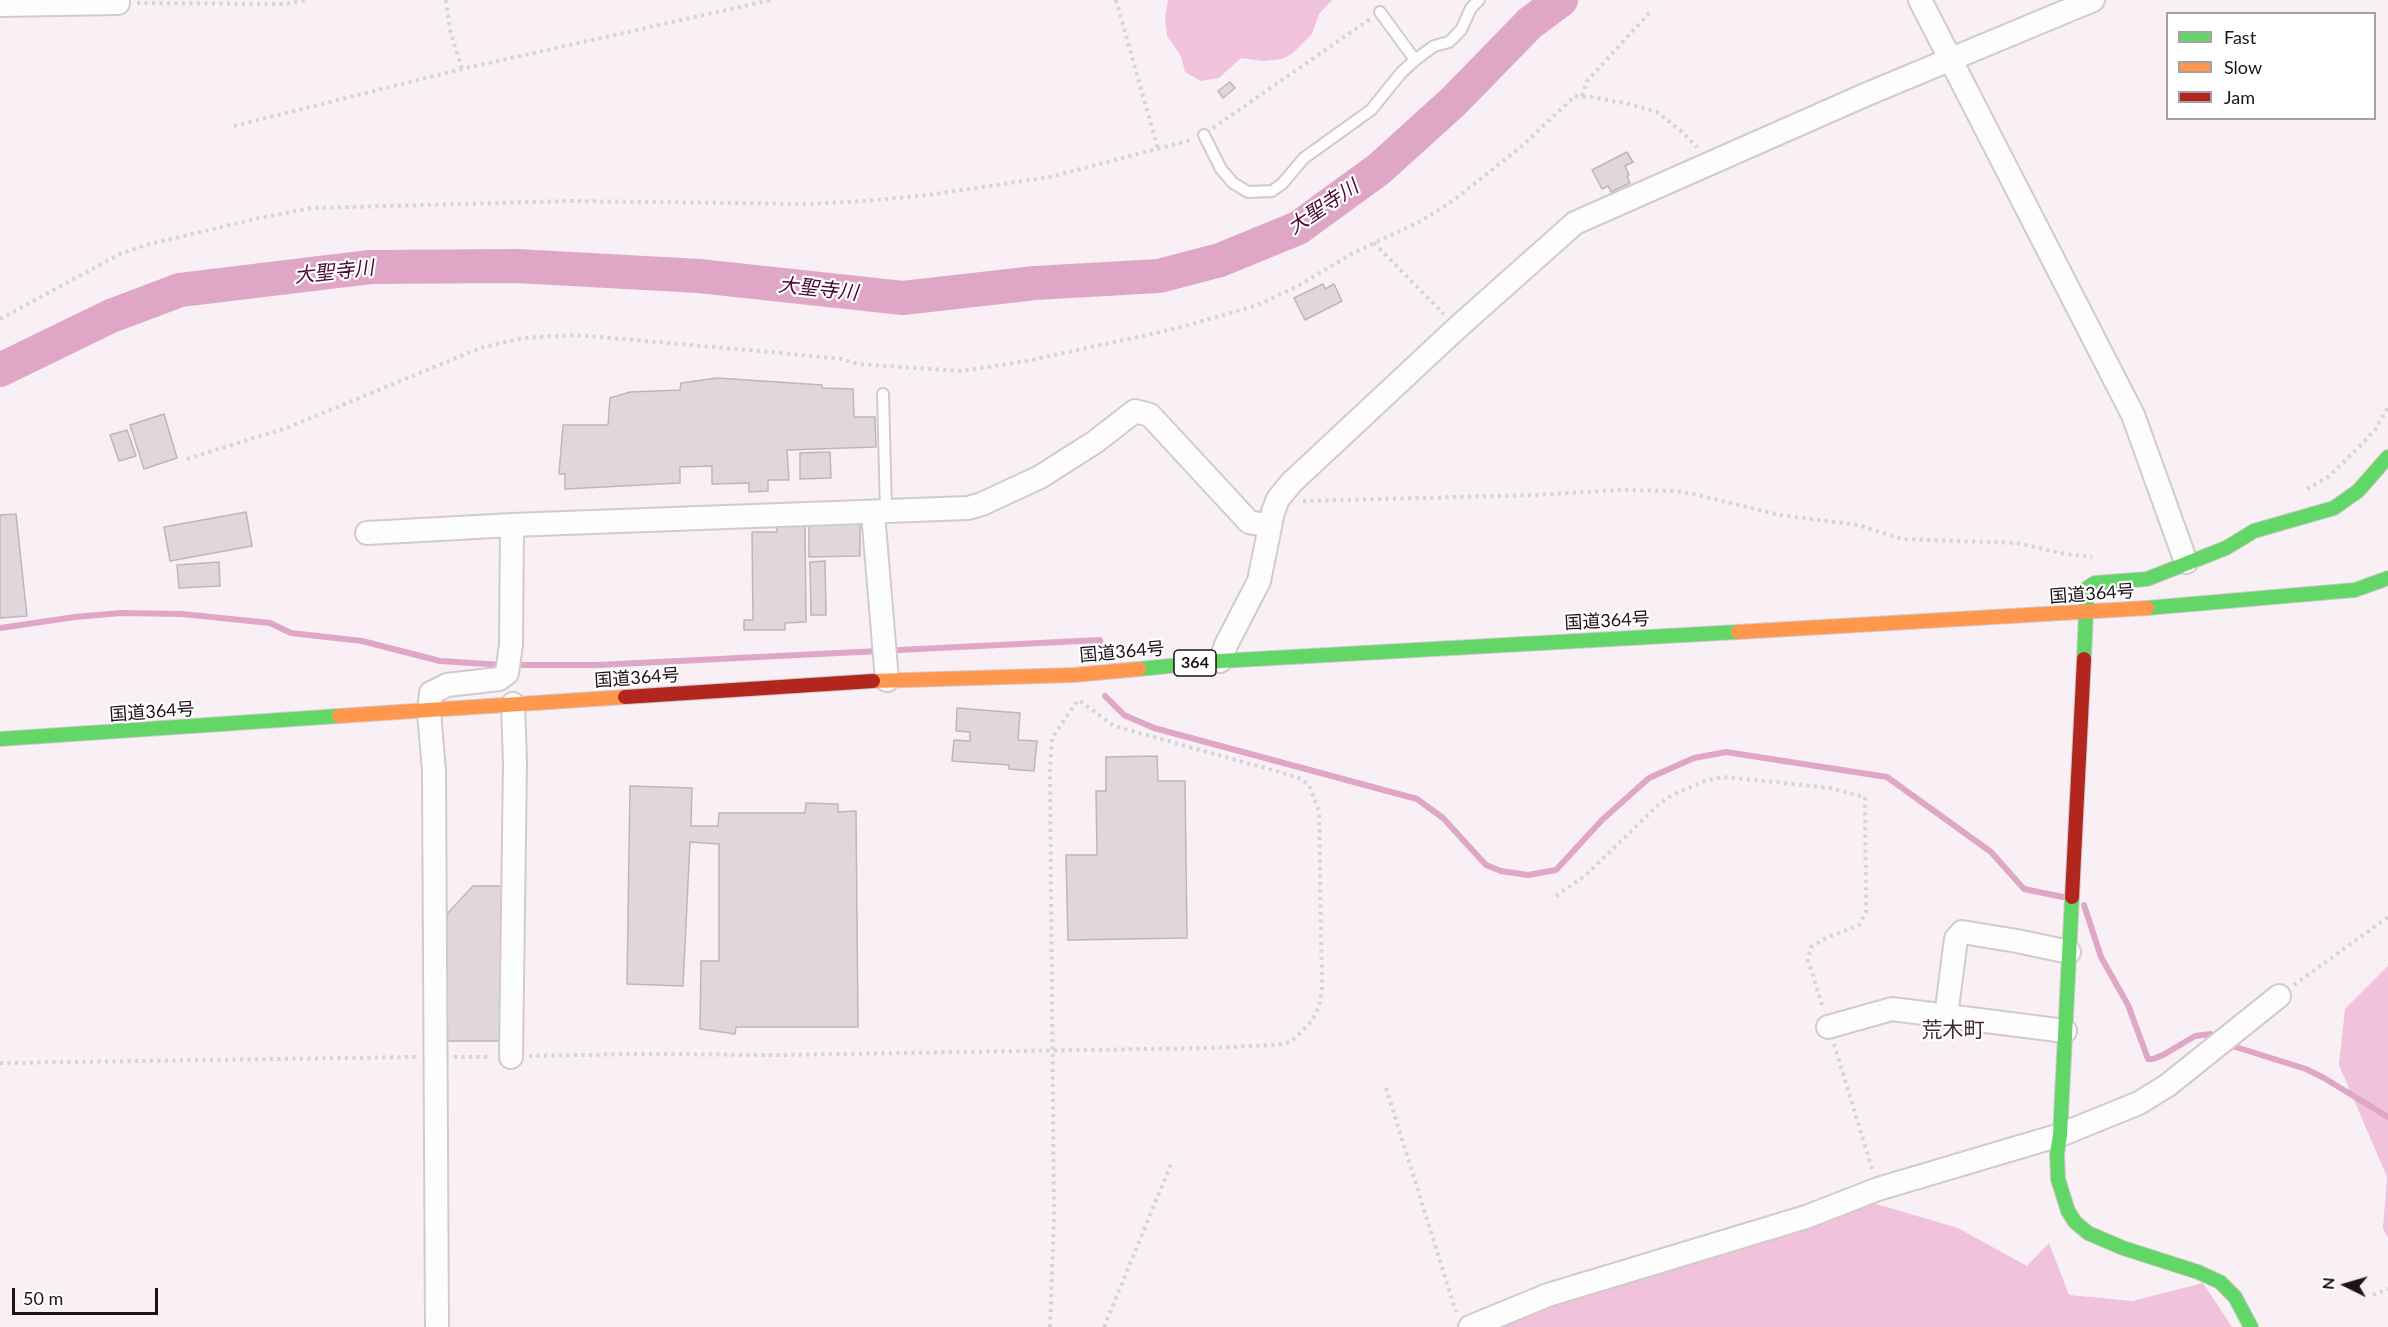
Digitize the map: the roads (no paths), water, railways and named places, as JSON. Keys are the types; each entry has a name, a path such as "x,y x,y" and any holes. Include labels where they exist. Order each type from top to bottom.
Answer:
{"main road":[{"path":"2251,1327 2235,1298 2220,1282 2198,1272 2123,1248 2088,1233 2075,1222 2061,1196 2057,1154 2060,1135 2086,588 2095,583 2147,579 2226,548 2254,531 2334,508 2358,491 2388,457"},
{"name":"国道364号","path":"0,739 886,680 1074,675 1220,661 2085,613 2355,590 2388,579"}],"street":[{"path":"1920,0 2133,415 2186,562"},
{"path":"1220,661 1259,580 1269,526 1278,499 1291,483 1457,328 1575,224 1708,163 2093,0"},
{"path":"0,5 118,1"},
{"path":"367,533 512,525 968,508 982,504 1040,477 1095,442 1135,411 1150,415 1249,522 1269,526"},
{"path":"880,513 886,680"},
{"path":"437,1327 434,771 429,712 431,693 447,685 499,679 507,673 512,645 512,525"},
{"path":"511,1056 515,762 513,704"},
{"path":"1946,1016 1956,939 1962,932 2068,952"},
{"path":"1464,1321 1806,1217 1878,1190 2060,1135 2139,1103 2168,1085 2279,996"},
{"path":"1828,1027 1885,1010 2065,1030"}],"lane":[{"path":"1204,135 1221,169 1233,183 1248,192 1272,191 1282,184 1304,159 1371,110 1401,73 1415,60 1434,46 1449,42 1461,30 1471,8 1479,0"},
{"path":"1380,12 1415,60"},
{"path":"880,513 883,393"}],"waterway":[{"name":"大聖寺川","path":"0,370 111,316 180,290 370,267 517,266 699,276 903,298 1035,283 1159,276 1220,260 1298,228 1379,169 1454,101 1530,23 1561,0"},
{"path":"0,628 121,613 182,614 270,623 291,633 362,641 440,661 503,665"},
{"path":"513,665 598,665 1100,640 1102,651"},
{"path":"1105,696 1124,715 1154,728 1417,799 1443,818 1486,865 1501,871 1528,875 1556,870 1602,820 1649,778 1694,758 1726,752 1887,777 1991,852 2024,889 2063,897"},
{"path":"2084,905 2101,957 2128,1005 2148,1059 2163,1055 2195,1036 2211,1034 2218,1038"},
{"path":"2226,1044 2306,1069 2388,1117"}],"district":[{"name":"荒木町","path":"1953,1030"}]}
